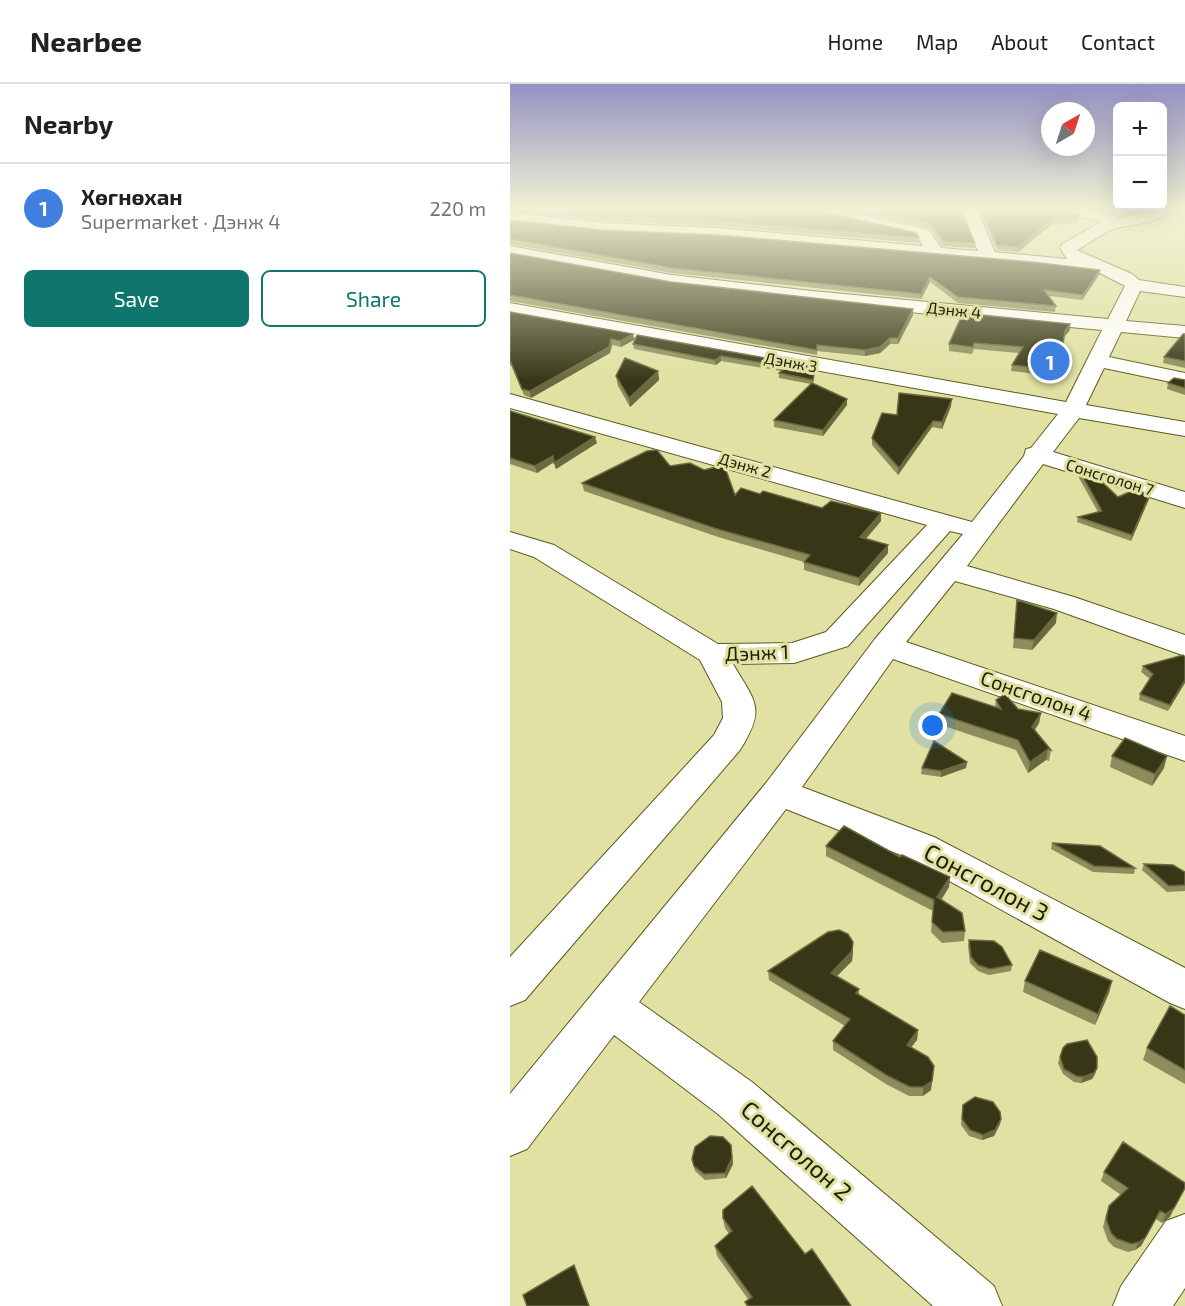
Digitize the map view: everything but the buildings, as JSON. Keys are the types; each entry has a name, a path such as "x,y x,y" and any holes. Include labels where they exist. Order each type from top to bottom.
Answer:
{"street":[{"name":"Дэнж 4","path":"600,267 672,280 812,297 1185,332"},
{"path":"1098,267 1126,278 1134,285 1185,292"},
{"path":"510,1132 779,792 886,646 949,570 1035,454 1072,410 1134,285"},
{"name":"Дэнж 3","path":"510,309 823,367 1185,429"},
{"path":"1098,361 1185,379"},
{"name":"Дэнж 2","path":"510,401 979,530"},
{"name":"Сонсголон 7","path":"1035,454 1185,500"},
{"name":"Дэнж 1","path":"510,540 544,551 712,654 794,653 837,639 945,521"},
{"path":"949,570 1064,603 1185,646"},
{"name":"Сонсголон 4","path":"886,646 1185,749"},
{"path":"510,987 728,742 740,718 739,702 712,654"},
{"name":"Сонсголон 3","path":"779,792 920,847 1185,990"},
{"name":"Сонсголон 2","path":"610,1007 735,1098 974,1306"},
{"path":"1141,1306 1185,1240"}],"place":[{"name":"Хөгнөхан","path":"1050,361"}]}
